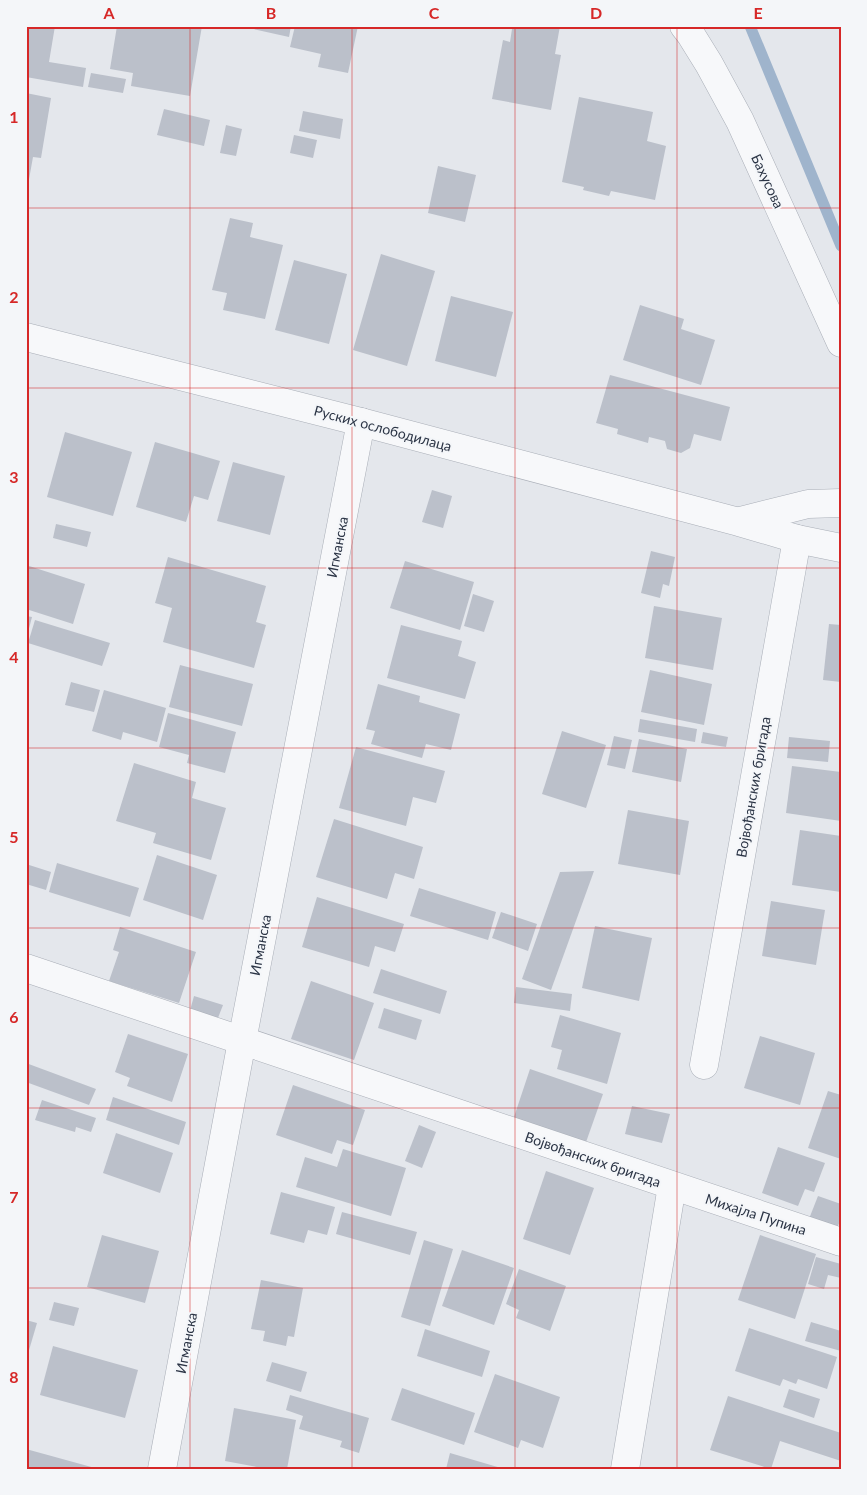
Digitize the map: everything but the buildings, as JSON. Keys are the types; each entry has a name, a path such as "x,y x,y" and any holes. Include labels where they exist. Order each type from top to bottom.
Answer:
{"street":[{"name":"Бахусова","path":"684,26 740,121 841,343"},
{"name":"Руских ослободилаца","path":"26,337 361,422 797,539 841,548"},
{"name":"Игманска","path":"162,1469 361,422"},
{"name":"Руских ослободилаца","path":"739,522 808,504 841,504"},
{"name":"Војвођанских бригада","path":"704,1065 797,539"},
{"name":"Војвођанских бригада","path":"26,968 672,1186 625,1469"},
{"name":"Михајла Пупина","path":"672,1186 841,1242"}],"waterway":[{"path":"750,26 841,246"}]}
